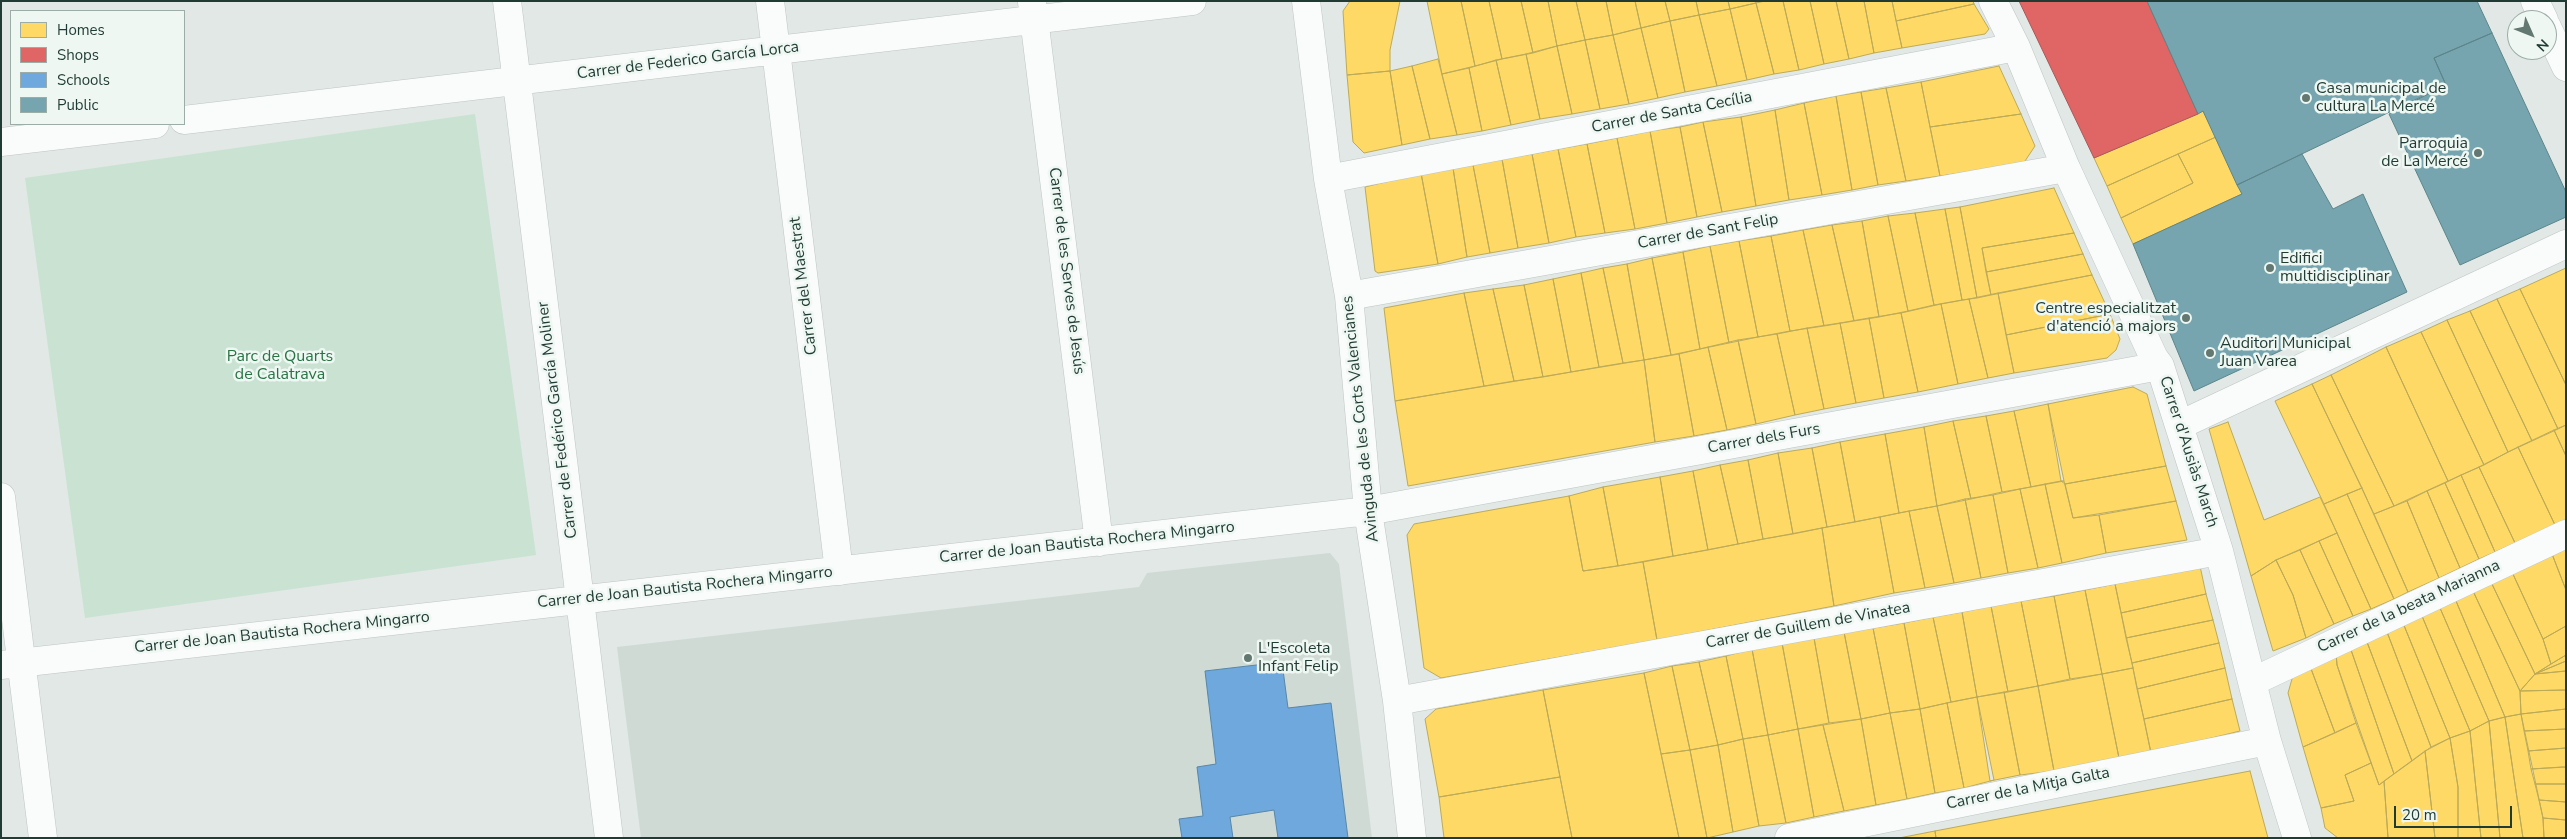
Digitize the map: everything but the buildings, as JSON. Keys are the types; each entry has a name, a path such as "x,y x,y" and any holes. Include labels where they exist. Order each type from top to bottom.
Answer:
{"street":[{"name":"Carrer de Fedérico García Moliner","path":"507,1 609,838"},
{"name":"Carrer del Maestrat","path":"770,1 839,571"},
{"name":"Carrer de Federico García Lorca","path":"185,120 776,50 1033,11 1192,1"},
{"name":"Avinguda de les Corts Valencianes","path":"1306,1 1328,179 1349,296 1368,511 1397,701 1412,838"},
{"name":"Carrer d'Ausiàs March","path":"1994,1 2016,47 2066,168 2154,358 2160,366 2219,551 2254,681 2267,741 2297,838"},
{"name":"Carrer de les Serves de Jesús","path":"1033,11 1099,542"},
{"name":"Carrer de Santa Cecília","path":"1328,179 2016,47"},
{"path":"2557,48 2566,67"},
{"path":"1,142 146,125"},
{"name":"Carrer de Sant Felip","path":"1349,296 2066,168"},
{"path":"2180,425 2566,244"},
{"name":"Carrer dels Furs","path":"1368,511 2160,366"},
{"path":"1,497 11,664 43,838"},
{"name":"Carrer de Joan Bautista Rochera Mingarro","path":"11,664 1368,511"},
{"name":"Carrer de la beata Marianna","path":"2254,681 2566,534"},
{"name":"Carrer de Guillem de Vinatea","path":"1397,701 2219,551"},
{"name":"Carrer de la Mitja Galta","path":"1789,838 2267,741"}],"shaded area":[{"path":"1330,553 1339,564 1372,838 641,838 617,647 1139,587 1147,573"}],"green space":[{"name":"Parc de Quarts de Calatrava","path":"475,114 536,555 85,618 25,178"}],"place":[{"name":"Casa municipal de cultura La Mercé","path":"2306,98"},
{"name":"Parroquia de La Mercé","path":"2478,153"},
{"name":"Edifici multidisciplinar","path":"2270,268"},
{"name":"Centre especialitzat d'atenció a majors","path":"2186,318"},
{"name":"Auditori Municipal Juan Varea","path":"2210,353"},
{"name":"L'Escoleta Infant Felip","path":"1248,658"}]}
